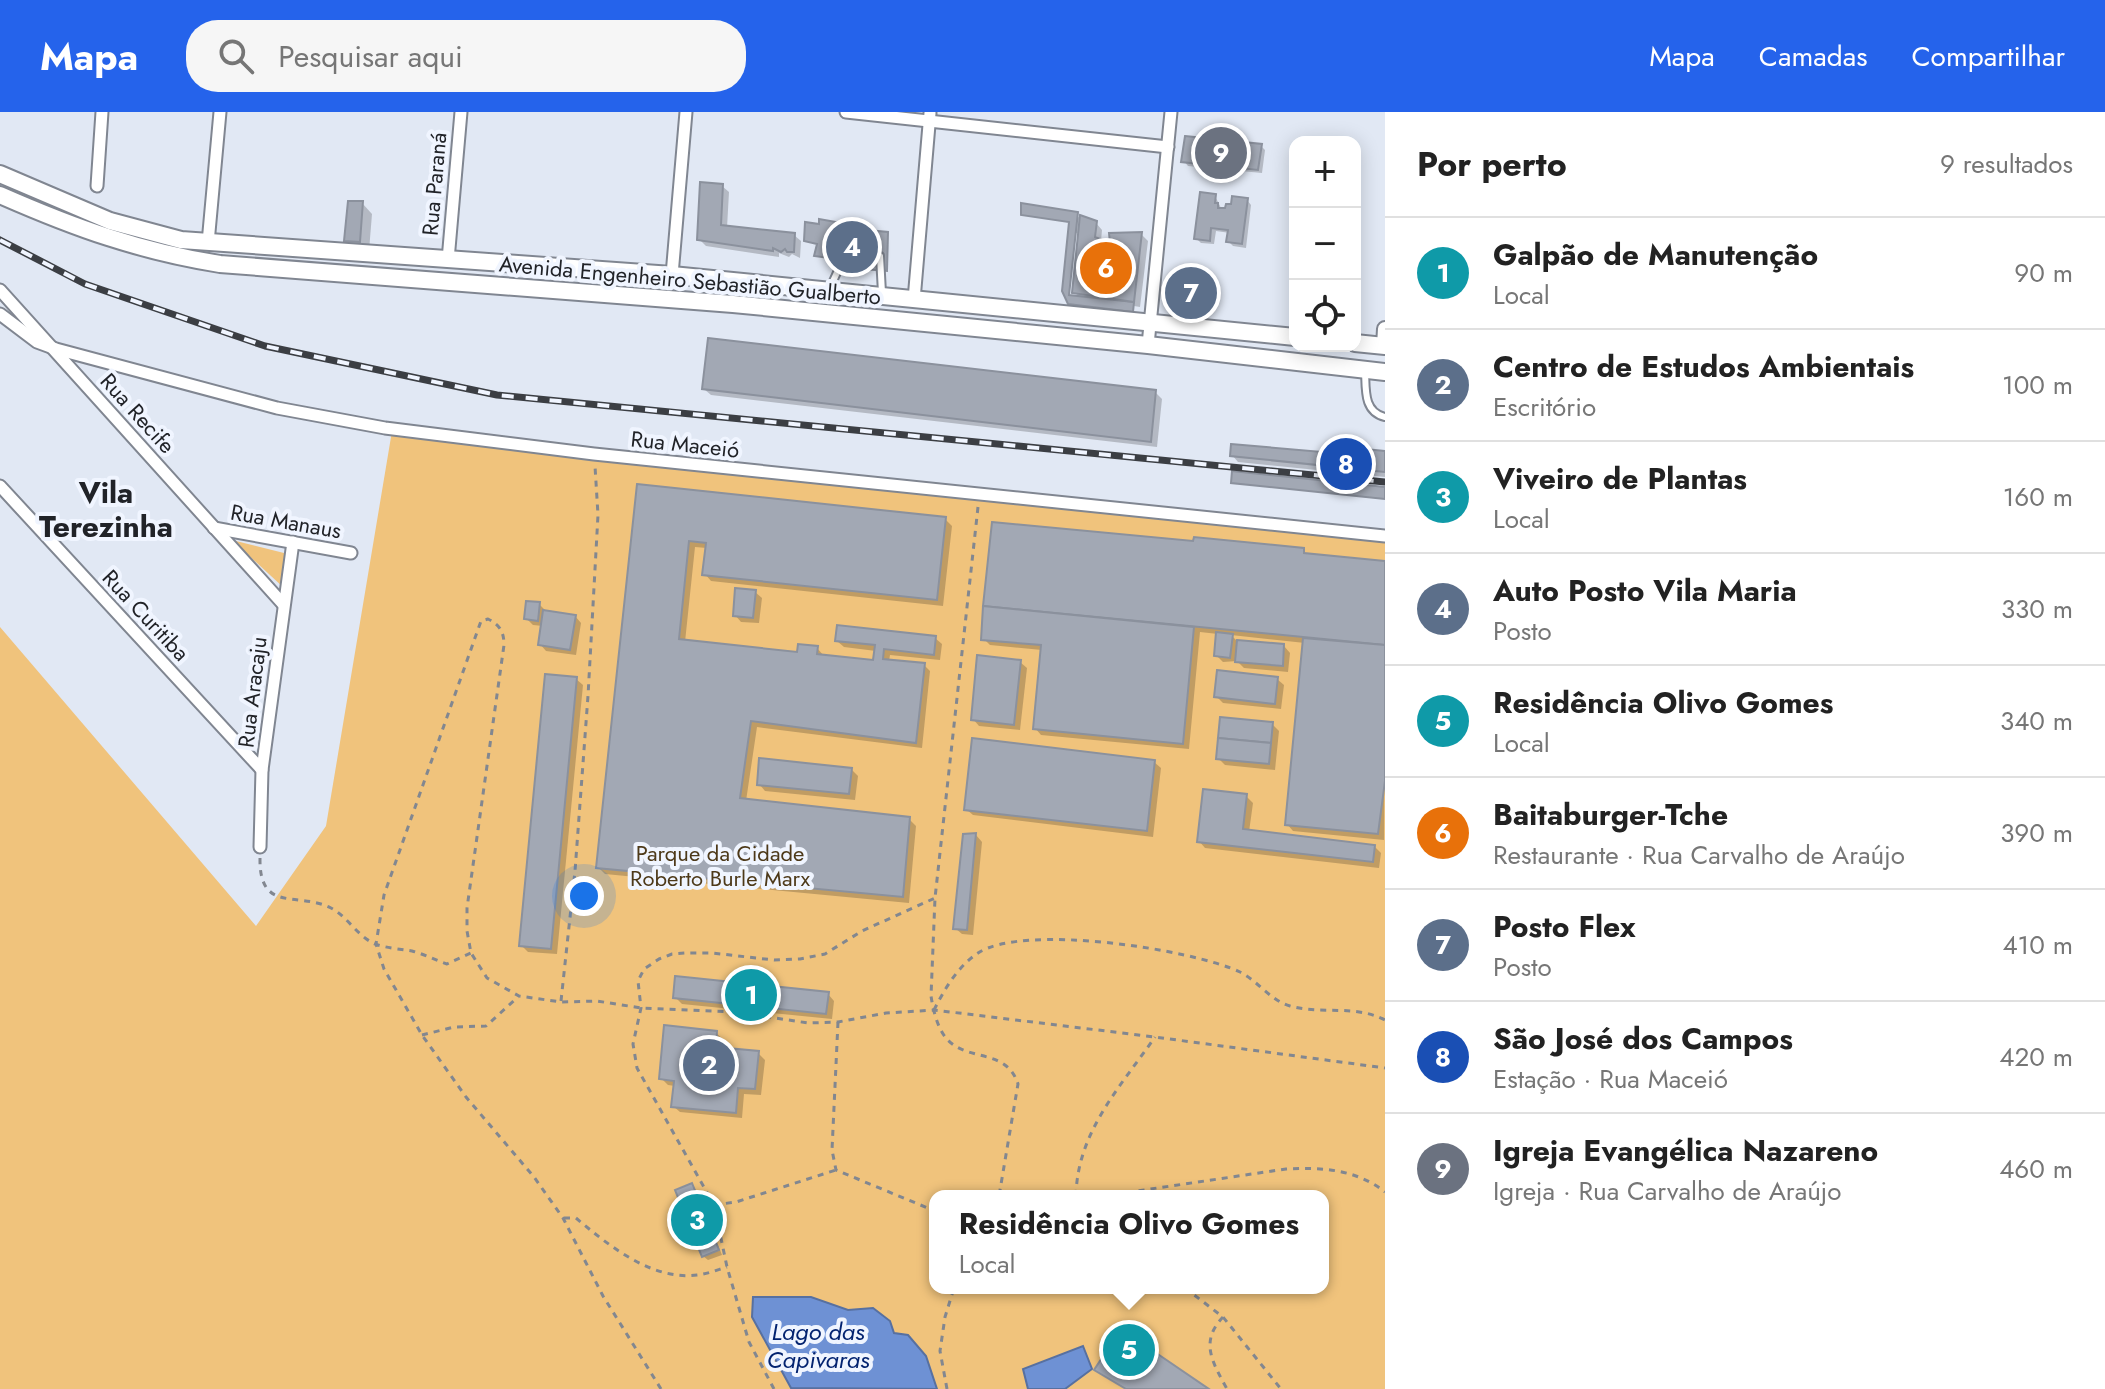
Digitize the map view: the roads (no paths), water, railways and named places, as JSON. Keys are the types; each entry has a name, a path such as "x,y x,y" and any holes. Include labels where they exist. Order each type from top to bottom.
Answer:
{"main road":[{"name":"Avenida Engenheiro Sebastião Gualberto","path":"0,174 110,221 160,235 208,243 672,275 1289,336"},
{"name":"Avenida Engenheiro Sebastião Gualberto","path":"0,195 105,238 163,254 220,264 733,304 1385,372"},
{"path":"1361,342 1385,340"}],"street":[{"path":"97,186 102,112"},
{"path":"208,243 220,112"},
{"name":"Rua Paraná","path":"448,260 461,112"},
{"path":"672,275 686,112"},
{"path":"846,112 930,116 1168,147"},
{"path":"1148,345 1171,112"},
{"path":"914,300 930,116"},
{"name":"Rua Recife","path":"0,290 283,604"},
{"name":"Rua Maceió","path":"0,314 24,334 56,349 332,420 594,454 1385,536"},
{"name":"Rua Curitiba","path":"0,486 262,770"},
{"name":"Rua Manaus","path":"214,528 351,553"},
{"name":"Rua Aracaju","path":"260,847 262,770 293,542"}],"lane":[{"path":"829,291 845,255 851,251 880,256 882,297"},
{"path":"1365,370 1370,409 1374,414 1385,417"}],"water":[{"name":"Lago das Capivaras","path":"753,1297 811,1297 848,1310 873,1308 890,1321 894,1333 908,1335 926,1356 937,1389 791,1388 752,1317"},
{"path":"1083,1346 1092,1369 1065,1389 1028,1389 1023,1369"}],"railway":[{"path":"0,240 85,284 265,346 497,395 1385,482"}],"place":[{"name":"Igreja Evangélica Nazareno","path":"1221,153"},
{"name":"Auto Posto Vila Maria","path":"852,247"},
{"name":"Baitaburger-Tche","path":"1106,268"},
{"name":"Posto Flex","path":"1191,293"},
{"name":"São José dos Campos","path":"1346,464"},
{"name":"Galpão de Manutenção","path":"751,995"},
{"name":"Centro de Estudos Ambientais","path":"709,1065"},
{"name":"Viveiro de Plantas","path":"697,1220"},
{"name":"Residência Olivo Gomes","path":"1129,1350"}],"district":[{"name":"Vila Terezinha","path":"106,510"}],"park label":[{"name":"Parque da Cidade Roberto Burle Marx","path":"720,866"}]}
